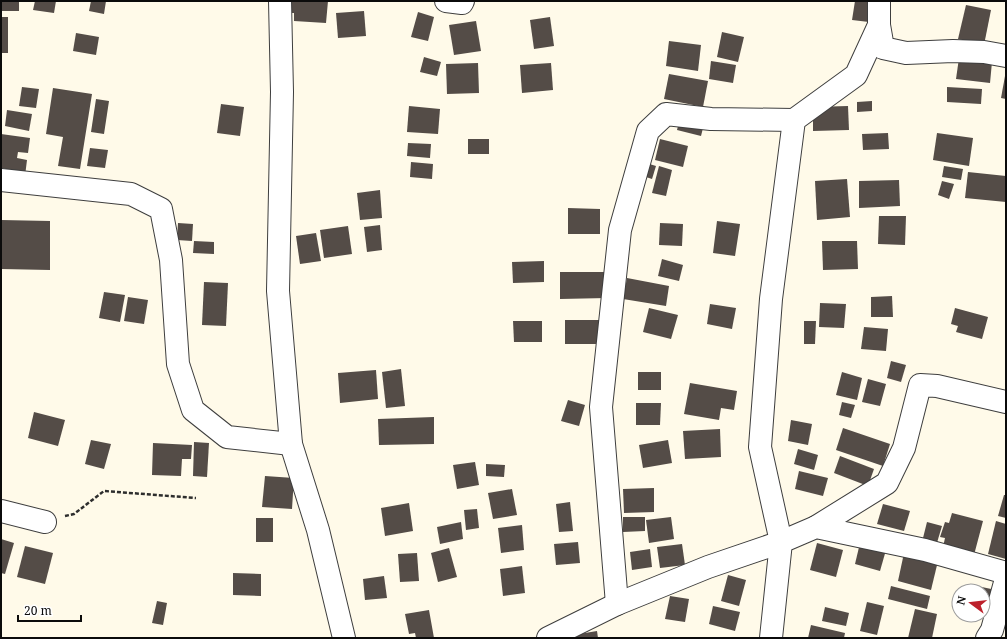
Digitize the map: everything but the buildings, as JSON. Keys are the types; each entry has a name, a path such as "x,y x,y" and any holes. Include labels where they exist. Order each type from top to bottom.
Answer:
{"street":[{"path":"280,1 282,92 278,291 291,444 318,530 344,638"},
{"path":"446,1 462,3 463,1"},
{"path":"879,1 879,25 882,48 906,53 953,51 984,52 1006,56"},
{"path":"617,604 601,407 620,230 648,131 666,114 711,120 794,120 856,74 879,25"},
{"path":"771,638 781,542 760,447 771,299 794,120"},
{"path":"1,180 131,194 161,209 171,260 178,364 193,410 228,437 291,444"},
{"path":"548,638 617,604 708,567 781,542 816,527 887,483 904,448 920,385 938,386 1006,402"},
{"path":"1,511 46,522"},
{"path":"816,527 925,550 1006,573"},
{"path":"987,638 992,630 1006,579"}],"path":[{"path":"46,522 74,514 104,491 196,498"}]}
